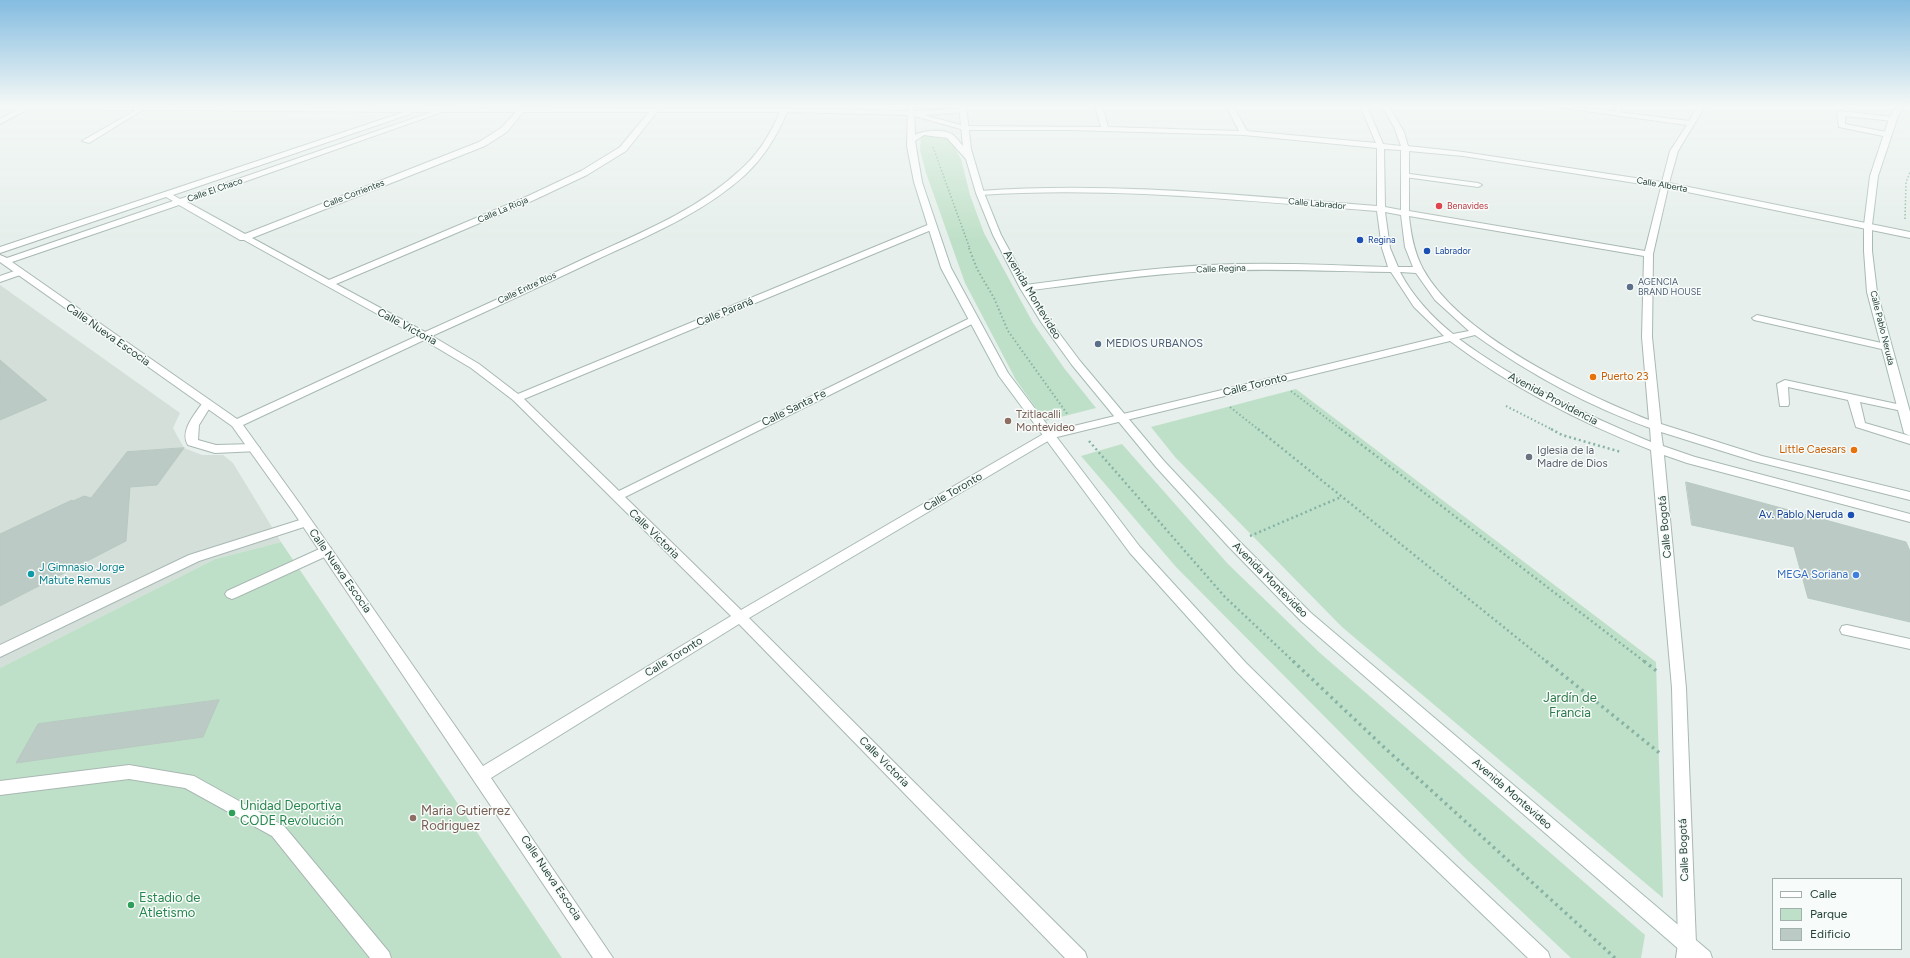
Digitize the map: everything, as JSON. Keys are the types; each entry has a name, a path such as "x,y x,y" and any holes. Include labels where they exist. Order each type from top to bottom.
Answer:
{"street":[{"name":"Calle El Chaco","path":"1,259 166,194 294,151"},
{"name":"Calle El Chaco","path":"1,259 180,202 328,151"},
{"name":"Calle Corrientes","path":"243,238 465,151"},
{"name":"Calle La Rioja","path":"327,284 524,201 584,173 620,151"},
{"name":"Calle Entre Ríos","path":"236,424 639,236 701,203 726,186 755,160 762,151"},
{"path":"913,151 918,182 946,268 1003,374 1135,550 1242,667 1360,786 1541,958"},
{"path":"963,151 970,159"},
{"name":"Avenida Montevideo","path":"968,151 980,193 996,235 1025,288 1046,322 1076,363 1160,464 1233,543 1306,617 1686,951 1703,958"},
{"name":"Avenida Providencia","path":"1380,151 1380,209 1386,249 1395,270 1407,290 1429,319 1451,338 1507,374 1554,401 1604,426 1658,450 1690,460 1910,518"},
{"name":"Avenida Providencia","path":"1405,151 1406,231 1410,249 1418,270 1437,296 1462,322 1475,332 1555,381 1617,411 1655,426 1735,452 1910,496"},
{"name":"Calle Alberta","path":"1428,151 1530,163 1665,185 1907,234"},
{"name":"Calle Bogotá","path":"1674,151 1650,254 1647,338 1679,688 1686,951"},
{"name":"Calle Pablo Neruda","path":"1883,151 1874,176 1868,225 1868,251 1872,292 1902,408 1910,433"},
{"path":"1405,175 1478,185"},
{"name":"Calle Labrador","path":"980,193 1022,190 1150,191 1380,209 1650,254"},
{"name":"Calle Victoria","path":"166,194 243,238 425,336 475,366 517,398 740,617 1078,958"},
{"name":"Calle Paraná","path":"517,398 933,226"},
{"name":"Calle Nueva Escocia","path":"1,259 236,424 326,551 604,958"},
{"name":"Calle Regina","path":"1025,288 1130,274 1210,268 1285,267 1418,270"},
{"path":"0,279 20,272"},
{"path":"1756,318 1886,347"},
{"name":"Calle Santa Fe","path":"616,496 973,320"},
{"name":"Calle Toronto","path":"481,776 740,617 1049,435 1475,332"},
{"path":"1784,404 1782,384 1784,383 1902,408"},
{"path":"1853,398 1860,425 1910,440"},
{"path":"207,404 193,425 192,442 215,449 254,448"},
{"path":"0,651 194,558 306,522"},
{"path":"232,594 326,551"},
{"path":"1847,630 1910,644"},
{"path":"0,788 129,772 188,781 278,831 382,958"}],"path":[{"path":"1907,234 1906,182 1910,172"},
{"path":"1277,380 1679,688"},
{"path":"1215,395 1682,771"},
{"path":"1506,406 1562,435 1629,454"},
{"path":"1233,543 1341,497"}],"shaded area":[{"path":"0,285 180,413 173,428 184,448 202,455 223,455 233,463 281,542 215,559 0,668"}],"green space":[{"path":"920,151 956,151 961,159 970,195 984,233 1033,323 1064,368 1096,408 1045,421 1016,380 965,283 926,173"},
{"name":"Jardín de Francia","path":"1296,389 1656,662 1663,898 1342,627 1175,457 1151,427"},
{"path":"1122,444 1228,564 1320,653 1645,935 1641,958 1571,958 1466,859 1176,567 1081,456"},
{"name":"Unidad Deportiva CODE Revolución","path":"281,542 562,958 0,958 0,668 215,559"}],"building":[{"path":"0,360 47,400 0,420"},
{"name":"J Gimnasio Jorge Matute Remus","path":"184,448 157,485 130,487 126,541 0,606 0,534 72,500 73,501 84,496 91,498 127,452"},
{"name":"MEGA Soriana","path":"1686,482 1906,542 1910,551 1910,622 1808,598 1794,547 1692,525"},
{"path":"219,700 203,737 16,763 38,724"}],"place":[{"name":"Benavides","path":"1439,206"},
{"name":"Regina","path":"1360,240"},
{"name":"Labrador","path":"1427,251"},
{"name":"AGENCIA BRAND HOUSE","path":"1630,287"},
{"name":"MEDIOS URBANOS","path":"1098,344"},
{"name":"Puerto 23","path":"1593,377"},
{"name":"Tzitlacalli Montevideo","path":"1008,421"},
{"name":"Little Caesars","path":"1854,450"},
{"name":"Iglesia de la Madre de Dios","path":"1529,457"},
{"name":"Av. Pablo Neruda","path":"1851,515"},
{"name":"J Gimnasio Jorge Matute Remus","path":"31,574"},
{"name":"MEGA Soriana","path":"1856,575"},
{"name":"Unidad Deportiva CODE Revolución","path":"232,813"},
{"name":"Maria Gutierrez Rodriguez","path":"413,818"},
{"name":"Estadio de Atletismo","path":"131,905"}]}
